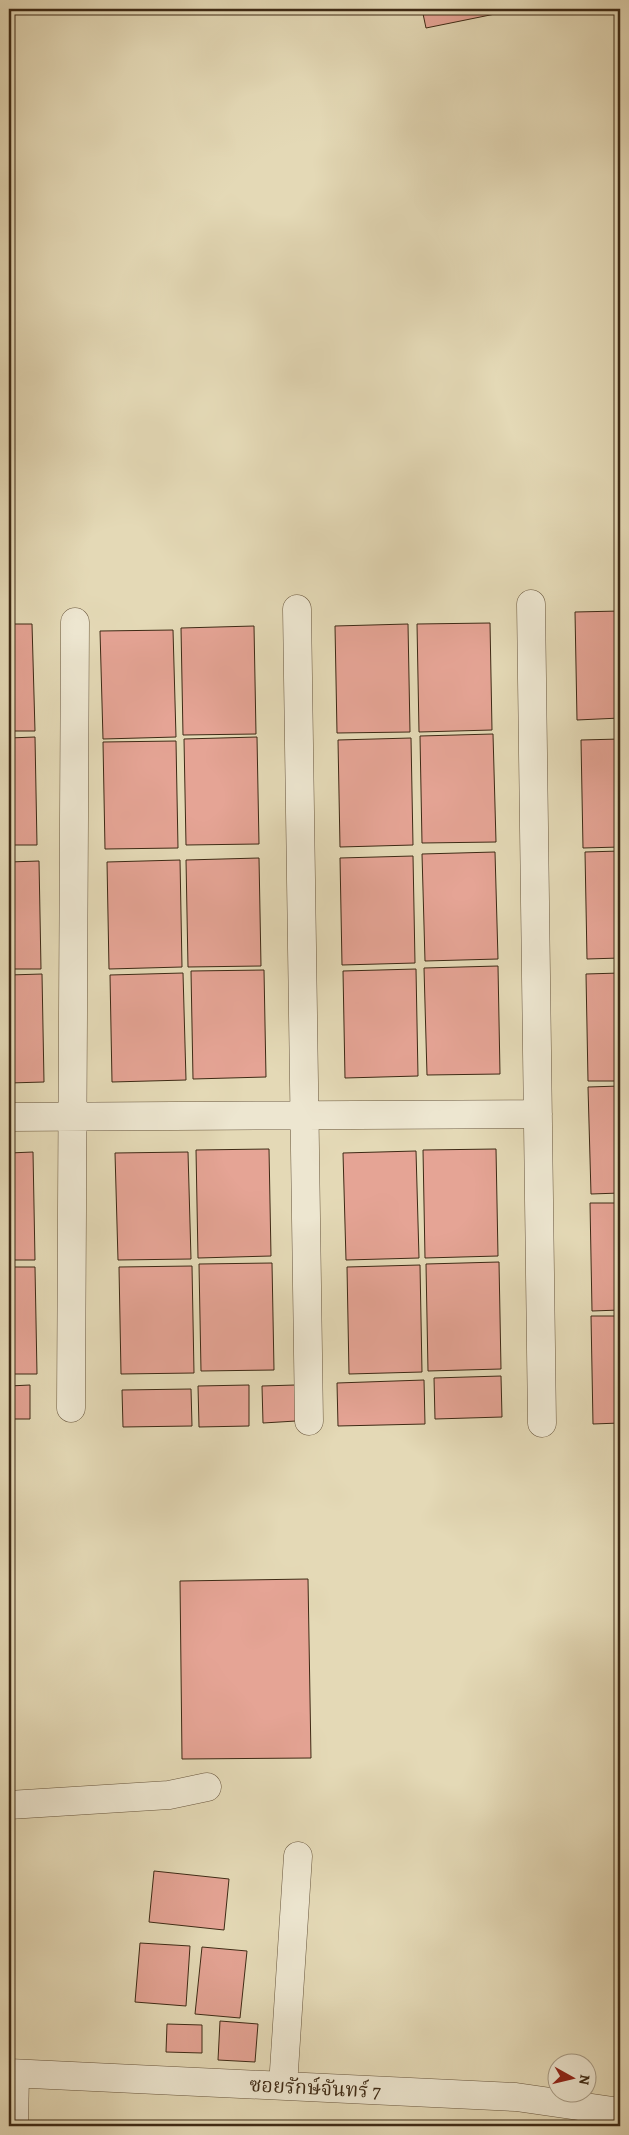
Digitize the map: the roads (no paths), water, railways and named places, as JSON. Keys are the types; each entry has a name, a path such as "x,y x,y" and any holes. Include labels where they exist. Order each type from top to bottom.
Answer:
{"street":[{"path":"531,604 542,1423"},
{"path":"297,609 309,1422"},
{"path":"72,1408 75,622"},
{"path":"9,1118 538,1114"},
{"path":"9,1805 169,1795 207,1787"},
{"path":"283,2086 298,1856"},
{"path":"12,2073 14,2126"},
{"name":"ซอยรักษ์จันทร์ 7","path":"12,2073 516,2097 620,2112"}]}
